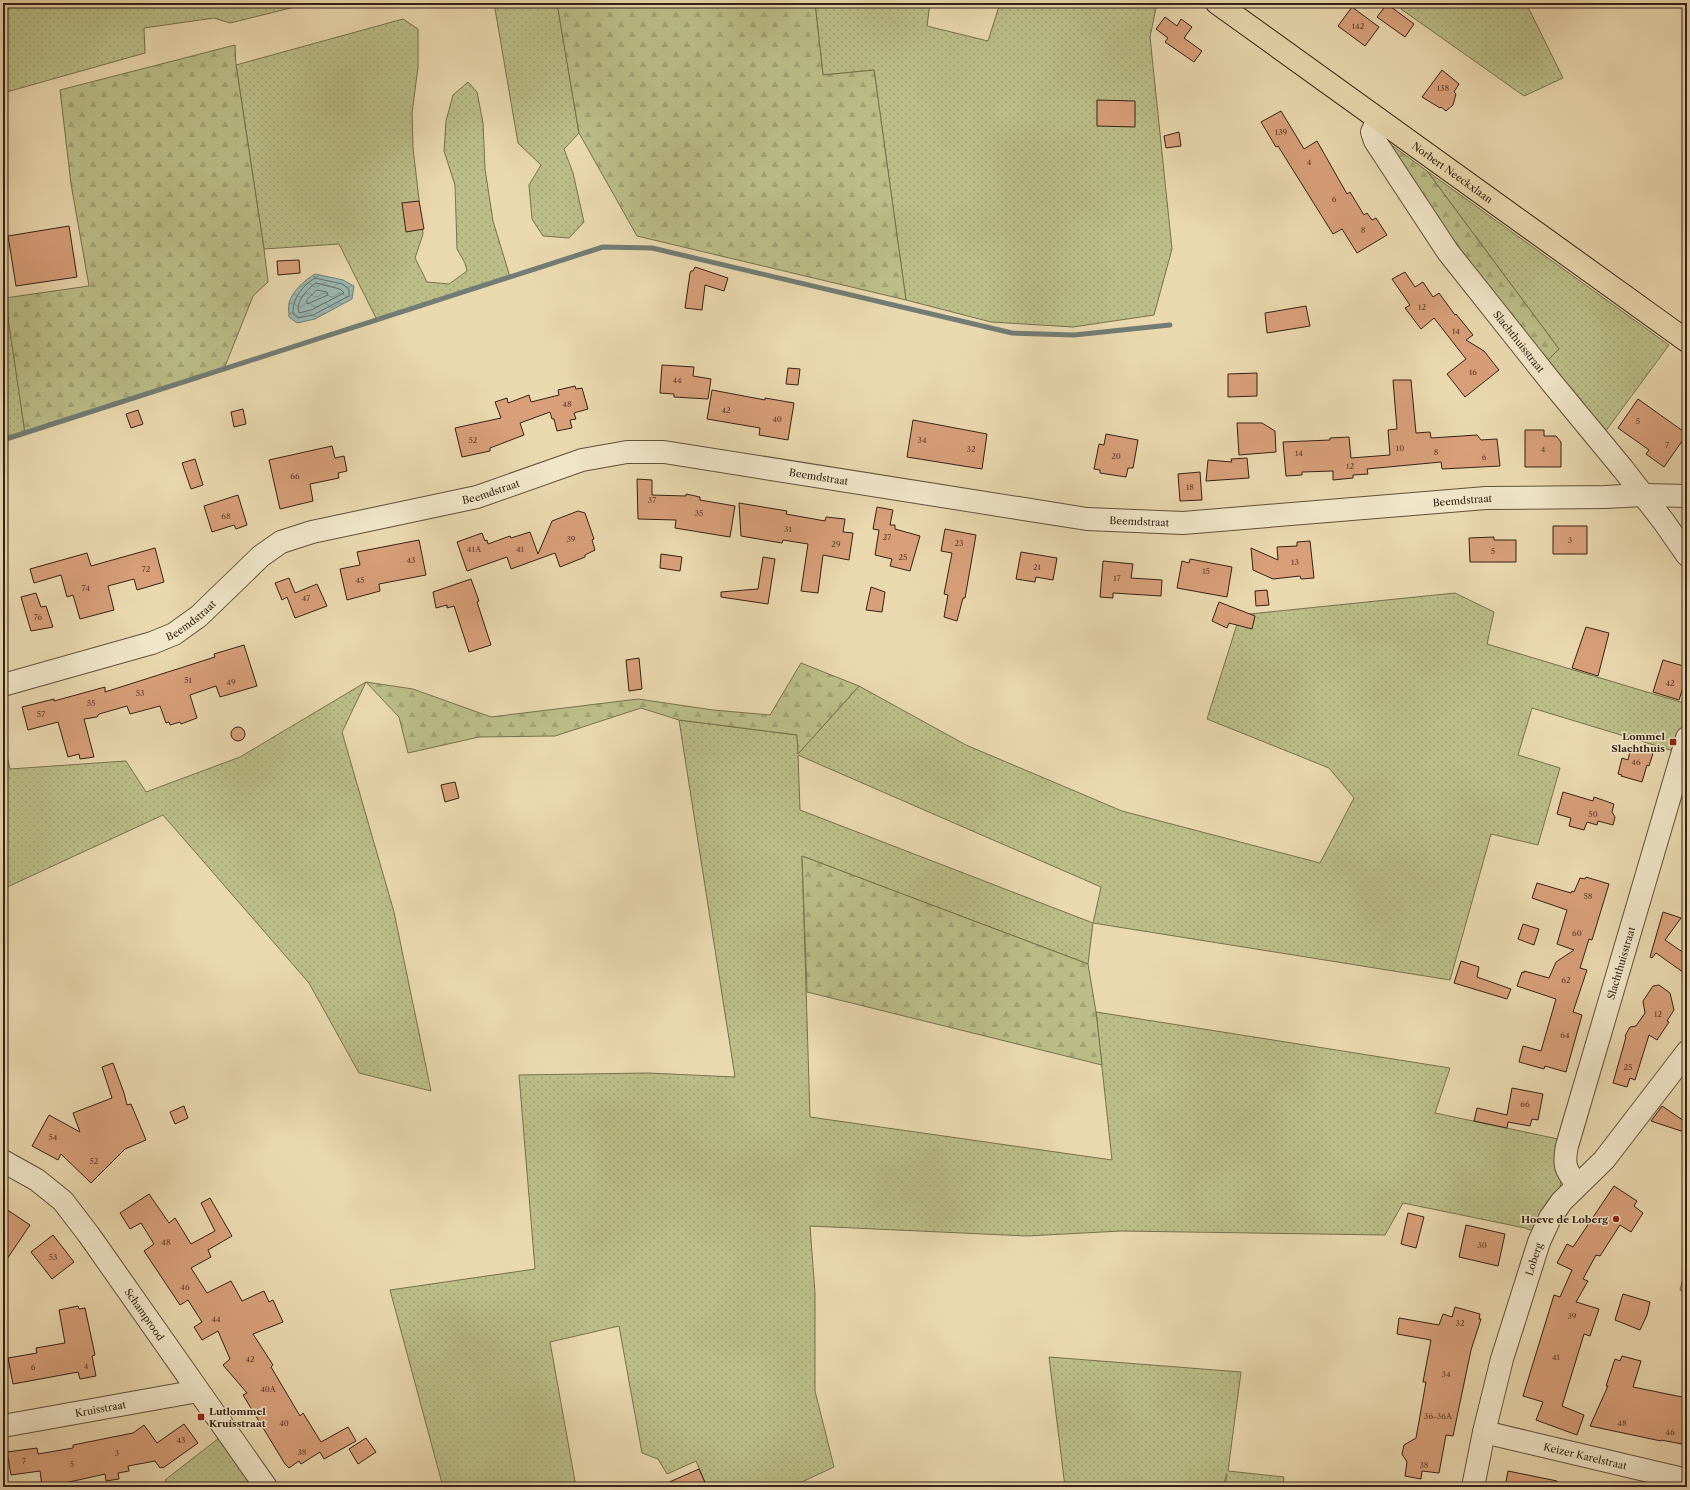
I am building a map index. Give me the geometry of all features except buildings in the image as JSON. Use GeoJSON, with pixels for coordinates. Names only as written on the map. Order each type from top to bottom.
{"type":"FeatureCollection","features":[{"type":"Feature","properties":{"kind":"main road","name":"Norbert Neeckxlaan"},"geometry":{"type":"LineString","coordinates":[[1218,3],[1687,341]]}},
{"type":"Feature","properties":{"kind":"street","name":"Slachthuisstraat"},"geometry":{"type":"LineString","coordinates":[[1378,119],[1372,132],[1375,142],[1436,235],[1514,335],[1643,495],[1687,555]]}},
{"type":"Feature","properties":{"kind":"street","name":"Beemdstraat"},"geometry":{"type":"LineString","coordinates":[[3,684],[152,643],[174,634],[199,616],[261,556],[281,542],[312,532],[477,497],[582,460],[627,452],[664,452],[1087,519],[1132,521],[1183,523],[1486,498],[1643,495],[1687,496]]}},
{"type":"Feature","properties":{"kind":"street","name":"Slachthuisstraat"},"geometry":{"type":"LineString","coordinates":[[1577,1186],[1568,1173],[1564,1160],[1567,1146],[1687,738]]}},
{"type":"Feature","properties":{"kind":"street","name":"Loberg"},"geometry":{"type":"LineString","coordinates":[[1473,1487],[1484,1432],[1502,1359],[1539,1242],[1550,1218],[1562,1201],[1604,1160],[1654,1093],[1687,1054]]}},
{"type":"Feature","properties":{"kind":"street","name":"Schamprood"},"geometry":{"type":"LineString","coordinates":[[3,1161],[37,1180],[63,1201],[89,1235],[266,1487]]}},
{"type":"Feature","properties":{"kind":"street","name":"Kruisstraat"},"geometry":{"type":"LineString","coordinates":[[3,1426],[198,1391]]}},
{"type":"Feature","properties":{"kind":"street","name":"Keizer Karelstraat"},"geometry":{"type":"LineString","coordinates":[[1484,1432],[1687,1480]]}},
{"type":"Feature","properties":{"kind":"green space"},"geometry":{"type":"Polygon","coordinates":[[[3,3],[311,3],[230,23],[214,18],[144,28],[145,53],[3,93],[3,3]]]}},
{"type":"Feature","properties":{"kind":"green space"},"geometry":{"type":"Polygon","coordinates":[[[494,3],[557,3],[579,133],[564,149],[573,173],[584,222],[569,238],[543,236],[532,219],[529,185],[541,165],[518,143],[494,3]]]}},
{"type":"Feature","properties":{"kind":"green space"},"geometry":{"type":"Polygon","coordinates":[[[557,3],[815,3],[823,75],[874,70],[906,300],[637,236],[579,133],[557,3]]]}},
{"type":"Feature","properties":{"kind":"green space"},"geometry":{"type":"Polygon","coordinates":[[[815,3],[930,3],[927,26],[988,41],[1000,3],[1157,3],[1150,37],[1172,249],[1154,315],[1073,327],[991,322],[906,300],[874,70],[823,75],[815,3]]]}},
{"type":"Feature","properties":{"kind":"green space"},"geometry":{"type":"Polygon","coordinates":[[[1405,3],[1526,3],[1563,78],[1524,96],[1401,9],[1405,3]]]}},
{"type":"Feature","properties":{"kind":"green space"},"geometry":{"type":"Polygon","coordinates":[[[403,19],[418,29],[418,67],[412,113],[413,148],[423,234],[415,258],[427,282],[449,284],[467,271],[465,263],[457,249],[455,185],[444,151],[446,121],[453,95],[468,82],[477,92],[483,123],[485,169],[493,221],[510,277],[377,320],[339,244],[264,249],[236,65],[403,19]]]}},
{"type":"Feature","properties":{"kind":"green space"},"geometry":{"type":"Polygon","coordinates":[[[235,45],[236,65],[268,282],[253,296],[224,369],[25,433],[5,298],[89,286],[71,184],[60,90],[235,45]]]}},
{"type":"Feature","properties":{"kind":"green space"},"geometry":{"type":"Polygon","coordinates":[[[1386,141],[1427,171],[1559,349],[1544,364],[1485,292],[1386,141]]]}},
{"type":"Feature","properties":{"kind":"green space"},"geometry":{"type":"Polygon","coordinates":[[[1427,171],[1669,345],[1602,436],[1544,364],[1559,349],[1427,171]]]}},
{"type":"Feature","properties":{"kind":"green space"},"geometry":{"type":"Polygon","coordinates":[[[3,280],[25,433],[3,440],[3,280]]]}},
{"type":"Feature","properties":{"kind":"green space"},"geometry":{"type":"Polygon","coordinates":[[[1455,593],[1494,612],[1487,644],[1687,704],[1687,718],[1677,752],[1532,708],[1518,755],[1560,768],[1538,845],[1491,834],[1450,980],[1093,923],[1088,964],[802,856],[810,1117],[1112,1160],[1096,1012],[1450,1068],[1435,1113],[1558,1139],[1561,1181],[1560,1190],[1533,1231],[1525,1228],[1403,1203],[1385,1235],[1121,1231],[1027,1236],[810,1226],[815,1293],[815,1391],[834,1467],[791,1487],[707,1487],[696,1461],[667,1474],[658,1459],[642,1453],[619,1326],[550,1342],[576,1487],[443,1487],[390,1290],[535,1269],[519,1075],[648,1073],[735,1077],[679,720],[797,735],[798,754],[859,686],[966,745],[1122,811],[1320,863],[1354,798],[1329,768],[1207,719],[1240,615],[1455,593]],[[798,755],[800,810],[1093,923],[1101,887],[798,755]]]}},
{"type":"Feature","properties":{"kind":"green space"},"geometry":{"type":"Polygon","coordinates":[[[801,663],[859,686],[798,754],[797,735],[679,720],[641,708],[555,736],[479,737],[408,753],[399,717],[366,682],[413,689],[491,717],[638,699],[713,710],[770,715],[801,663]]]}},
{"type":"Feature","properties":{"kind":"green space"},"geometry":{"type":"Polygon","coordinates":[[[366,682],[342,732],[394,912],[431,1091],[359,1073],[309,983],[163,815],[3,889],[3,738],[10,769],[126,761],[146,792],[240,757],[366,682]]]}},
{"type":"Feature","properties":{"kind":"green space"},"geometry":{"type":"Polygon","coordinates":[[[802,856],[1088,964],[1096,1012],[1102,1065],[807,992],[802,856]]]}},
{"type":"Feature","properties":{"kind":"green space"},"geometry":{"type":"Polygon","coordinates":[[[1687,1264],[1687,1292],[1680,1290],[1687,1264]]]}},
{"type":"Feature","properties":{"kind":"green space"},"geometry":{"type":"Polygon","coordinates":[[[1049,1357],[1241,1372],[1228,1471],[1284,1477],[1283,1487],[1225,1487],[1227,1474],[1222,1487],[1065,1487],[1049,1357]]]}},
{"type":"Feature","properties":{"kind":"green space"},"geometry":{"type":"Polygon","coordinates":[[[223,1435],[253,1480],[243,1487],[169,1487],[165,1480],[223,1435]]]}},
{"type":"Feature","properties":{"kind":"water"},"geometry":{"type":"Polygon","coordinates":[[[315,274],[343,280],[354,286],[352,299],[315,319],[297,323],[289,317],[289,305],[291,299],[299,286],[315,274]]]}},
{"type":"Feature","properties":{"kind":"waterway"},"geometry":{"type":"LineString","coordinates":[[3,440],[603,247],[652,248],[1012,333],[1074,335],[1170,325]]}},
{"type":"Feature","properties":{"kind":"place","name":"Lommel Slachthuis"},"geometry":{"type":"Point","coordinates":[1673,742]}},
{"type":"Feature","properties":{"kind":"place","name":"Hoeve de Loberg"},"geometry":{"type":"Point","coordinates":[1616,1219]}},
{"type":"Feature","properties":{"kind":"place","name":"Lutlommel Kruisstraat"},"geometry":{"type":"Point","coordinates":[201,1417]}}]}
